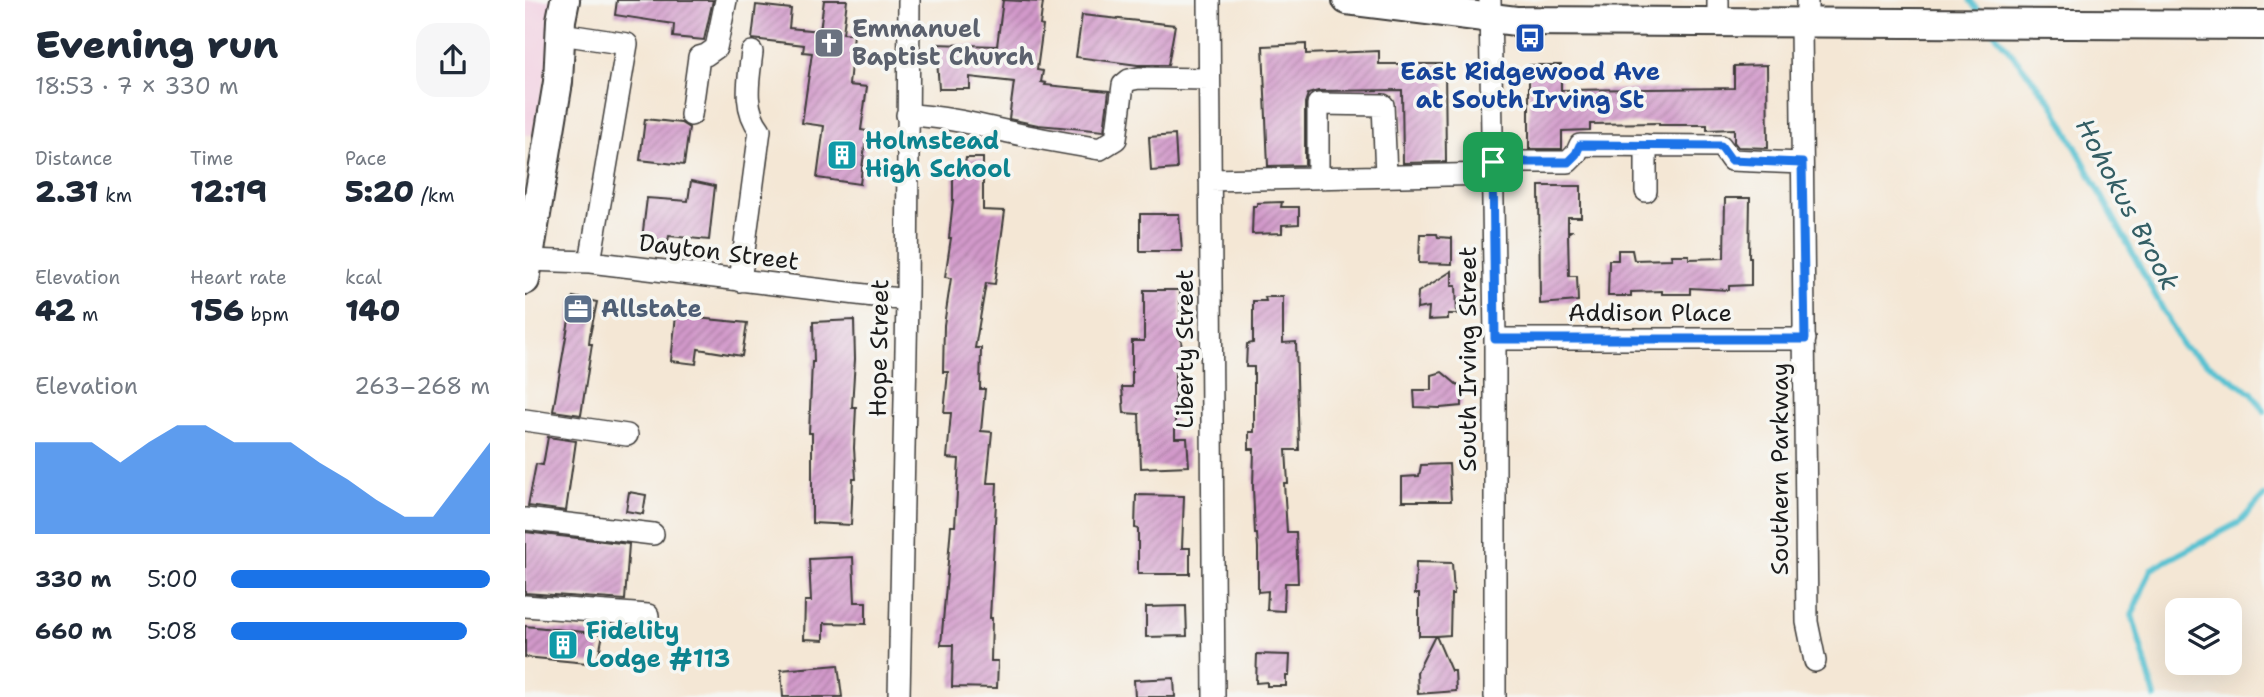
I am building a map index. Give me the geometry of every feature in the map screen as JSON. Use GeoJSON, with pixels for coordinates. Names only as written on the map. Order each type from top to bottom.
{"type":"FeatureCollection","features":[{"type":"Feature","properties":{"kind":"main road"},"geometry":{"type":"LineString","coordinates":[[526,267],[558,82],[565,0]]}},
{"type":"Feature","properties":{"kind":"main road"},"geometry":{"type":"LineString","coordinates":[[1347,0],[1490,10],[1718,12],[1955,24],[2264,26]]}},
{"type":"Feature","properties":{"kind":"street"},"geometry":{"type":"LineString","coordinates":[[691,116],[699,57],[716,48],[726,0]]}},
{"type":"Feature","properties":{"kind":"street","name":"Hope Street"},"geometry":{"type":"LineString","coordinates":[[899,697],[907,300],[909,0]]}},
{"type":"Feature","properties":{"kind":"street","name":"Liberty Street"},"geometry":{"type":"LineString","coordinates":[[1209,0],[1214,697]]}},
{"type":"Feature","properties":{"kind":"street","name":"South Irving Street"},"geometry":{"type":"LineString","coordinates":[[1490,10],[1495,339],[1495,697]]}},
{"type":"Feature","properties":{"kind":"street","name":"Southern Parkway"},"geometry":{"type":"LineString","coordinates":[[1805,16],[1802,163],[1807,622],[1815,661]]}},
{"type":"Feature","properties":{"kind":"street"},"geometry":{"type":"LineString","coordinates":[[561,34],[627,44],[590,262]]}},
{"type":"Feature","properties":{"kind":"street"},"geometry":{"type":"LineString","coordinates":[[740,282],[760,130],[753,122],[747,95],[752,52]]}},
{"type":"Feature","properties":{"kind":"street"},"geometry":{"type":"LineString","coordinates":[[907,115],[927,115],[1100,149],[1116,139],[1123,85],[1129,80],[1209,79]]}},
{"type":"Feature","properties":{"kind":"street"},"geometry":{"type":"LineString","coordinates":[[1318,177],[1318,104],[1383,105],[1386,175]]}},
{"type":"Feature","properties":{"kind":"street"},"geometry":{"type":"LineString","coordinates":[[1210,180],[1386,175],[1568,162],[1580,145],[1721,146],[1731,160],[1802,163]]}},
{"type":"Feature","properties":{"kind":"street"},"geometry":{"type":"LineString","coordinates":[[1646,145],[1646,191]]}},
{"type":"Feature","properties":{"kind":"street","name":"Dayton Street"},"geometry":{"type":"LineString","coordinates":[[526,267],[590,262],[907,300]]}},
{"type":"Feature","properties":{"kind":"street","name":"Addison Place"},"geometry":{"type":"LineString","coordinates":[[1495,339],[1805,339]]}},
{"type":"Feature","properties":{"kind":"street"},"geometry":{"type":"LineString","coordinates":[[525,420],[627,435]]}},
{"type":"Feature","properties":{"kind":"street"},"geometry":{"type":"LineString","coordinates":[[525,519],[653,534]]}},
{"type":"Feature","properties":{"kind":"street"},"geometry":{"type":"LineString","coordinates":[[525,606],[648,615]]}},
{"type":"Feature","properties":{"kind":"shaded area"},"geometry":{"type":"Polygon","coordinates":[[[525,0],[562,0],[533,135],[525,135],[525,0]]]}},
{"type":"Feature","properties":{"kind":"building"},"geometry":{"type":"Polygon","coordinates":[[[617,0],[713,0],[704,40],[673,37],[674,24],[615,15],[617,0]]]}},
{"type":"Feature","properties":{"kind":"building"},"geometry":{"type":"Polygon","coordinates":[[[824,0],[847,0],[843,33],[854,34],[849,85],[867,87],[861,130],[867,131],[860,184],[817,178],[824,126],[802,123],[812,53],[803,52],[804,45],[752,39],[756,5],[791,9],[789,28],[820,31],[824,0]]]}},
{"type":"Feature","properties":{"kind":"building"},"geometry":{"type":"Polygon","coordinates":[[[1003,0],[1043,2],[1040,25],[1043,26],[1037,70],[1043,71],[1041,82],[1046,83],[1045,85],[1109,91],[1104,131],[1038,125],[1009,119],[1014,82],[970,77],[970,89],[939,89],[936,44],[997,46],[1003,0]]]}},
{"type":"Feature","properties":{"kind":"building"},"geometry":{"type":"Polygon","coordinates":[[[1082,15],[1175,25],[1168,65],[1138,65],[1076,57],[1082,15]]]}},
{"type":"Feature","properties":{"kind":"building"},"geometry":{"type":"Polygon","coordinates":[[[1306,44],[1306,54],[1379,51],[1379,64],[1445,64],[1446,162],[1403,163],[1402,90],[1318,91],[1308,94],[1305,103],[1305,165],[1268,166],[1263,46],[1306,44]]]}},
{"type":"Feature","properties":{"kind":"building"},"geometry":{"type":"Polygon","coordinates":[[[1529,65],[1561,65],[1561,90],[1734,88],[1734,66],[1767,65],[1768,148],[1738,147],[1734,142],[1734,129],[1707,130],[1707,125],[1659,123],[1590,124],[1590,130],[1562,131],[1562,149],[1529,149],[1529,65]]]}},
{"type":"Feature","properties":{"kind":"building"},"geometry":{"type":"Polygon","coordinates":[[[645,119],[681,123],[689,128],[684,165],[640,160],[645,119]]]}},
{"type":"Feature","properties":{"kind":"building"},"geometry":{"type":"Polygon","coordinates":[[[1175,135],[1177,169],[1151,171],[1149,137],[1175,135]]]}},
{"type":"Feature","properties":{"kind":"building"},"geometry":{"type":"Polygon","coordinates":[[[966,158],[983,158],[983,210],[1005,211],[995,284],[986,283],[975,348],[981,348],[980,389],[985,389],[981,431],[992,432],[987,483],[997,483],[990,618],[991,661],[998,661],[997,688],[952,687],[953,645],[941,645],[951,526],[955,526],[959,459],[947,458],[951,413],[944,413],[948,372],[943,372],[944,325],[951,278],[945,277],[951,238],[953,163],[965,164],[966,158]]]}},
{"type":"Feature","properties":{"kind":"building"},"geometry":{"type":"Polygon","coordinates":[[[691,181],[715,186],[709,240],[669,236],[668,241],[642,239],[647,198],[688,201],[691,181]]]}},
{"type":"Feature","properties":{"kind":"building"},"geometry":{"type":"Polygon","coordinates":[[[1539,186],[1581,186],[1581,217],[1568,217],[1568,231],[1571,231],[1568,233],[1569,276],[1577,276],[1578,301],[1540,304],[1539,186]]]}},
{"type":"Feature","properties":{"kind":"building"},"geometry":{"type":"Polygon","coordinates":[[[1725,198],[1750,198],[1751,285],[1729,286],[1729,290],[1690,288],[1690,294],[1662,294],[1662,291],[1631,292],[1631,296],[1608,296],[1609,260],[1618,260],[1618,250],[1632,250],[1634,260],[1672,259],[1671,255],[1689,255],[1689,259],[1724,258],[1725,198]]]}},
{"type":"Feature","properties":{"kind":"building"},"geometry":{"type":"Polygon","coordinates":[[[1282,202],[1281,207],[1299,207],[1299,224],[1282,225],[1282,233],[1252,234],[1253,206],[1257,206],[1257,203],[1282,202]]]}},
{"type":"Feature","properties":{"kind":"building"},"geometry":{"type":"Polygon","coordinates":[[[1140,214],[1179,214],[1182,251],[1140,251],[1140,214]]]}},
{"type":"Feature","properties":{"kind":"building"},"geometry":{"type":"Polygon","coordinates":[[[1420,234],[1437,234],[1438,237],[1452,238],[1452,264],[1419,263],[1420,234]]]}},
{"type":"Feature","properties":{"kind":"building"},"geometry":{"type":"Polygon","coordinates":[[[1452,271],[1452,285],[1456,285],[1457,314],[1448,314],[1448,319],[1428,320],[1429,307],[1417,309],[1418,292],[1452,271]]]}},
{"type":"Feature","properties":{"kind":"building"},"geometry":{"type":"Polygon","coordinates":[[[1144,290],[1180,290],[1182,367],[1175,367],[1175,438],[1187,438],[1189,466],[1141,468],[1139,414],[1124,413],[1122,387],[1132,387],[1132,341],[1144,341],[1144,290]]]}},
{"type":"Feature","properties":{"kind":"building"},"geometry":{"type":"Polygon","coordinates":[[[573,297],[597,302],[590,335],[589,344],[592,344],[581,415],[553,411],[573,297]]]}},
{"type":"Feature","properties":{"kind":"building"},"geometry":{"type":"Polygon","coordinates":[[[1265,297],[1283,297],[1283,343],[1296,342],[1299,450],[1286,450],[1288,483],[1284,483],[1287,532],[1296,532],[1298,583],[1285,583],[1284,611],[1267,610],[1268,591],[1258,592],[1254,449],[1249,449],[1249,432],[1254,432],[1254,367],[1246,367],[1247,344],[1253,343],[1253,301],[1266,301],[1265,297]]]}},
{"type":"Feature","properties":{"kind":"building"},"geometry":{"type":"Polygon","coordinates":[[[676,316],[747,323],[742,356],[698,349],[696,364],[671,361],[676,316]]]}},
{"type":"Feature","properties":{"kind":"building"},"geometry":{"type":"Polygon","coordinates":[[[854,320],[852,407],[856,407],[856,479],[853,479],[851,525],[812,523],[812,433],[809,433],[814,362],[813,322],[854,320]]]}},
{"type":"Feature","properties":{"kind":"building"},"geometry":{"type":"Polygon","coordinates":[[[1442,372],[1462,389],[1462,406],[1415,407],[1414,390],[1432,390],[1432,375],[1442,372]]]}},
{"type":"Feature","properties":{"kind":"building"},"geometry":{"type":"Polygon","coordinates":[[[548,437],[576,441],[566,511],[528,506],[536,464],[543,465],[548,437]]]}},
{"type":"Feature","properties":{"kind":"building"},"geometry":{"type":"Polygon","coordinates":[[[1449,464],[1451,501],[1402,501],[1402,477],[1419,476],[1421,465],[1449,464]]]}},
{"type":"Feature","properties":{"kind":"building"},"geometry":{"type":"Polygon","coordinates":[[[629,492],[646,495],[643,514],[626,511],[629,492]]]}},
{"type":"Feature","properties":{"kind":"building"},"geometry":{"type":"Polygon","coordinates":[[[1136,495],[1184,496],[1182,548],[1190,548],[1190,574],[1138,574],[1136,495]]]}},
{"type":"Feature","properties":{"kind":"building"},"geometry":{"type":"Polygon","coordinates":[[[525,532],[629,544],[625,600],[525,593],[525,532]]]}},
{"type":"Feature","properties":{"kind":"building"},"geometry":{"type":"Polygon","coordinates":[[[853,557],[855,602],[866,602],[866,624],[824,623],[824,640],[804,639],[805,601],[811,601],[809,559],[853,557]]]}},
{"type":"Feature","properties":{"kind":"building"},"geometry":{"type":"Polygon","coordinates":[[[1416,562],[1452,563],[1454,594],[1451,594],[1450,635],[1436,636],[1451,671],[1455,671],[1456,691],[1418,694],[1417,672],[1435,636],[1419,636],[1419,594],[1415,594],[1416,562]]]}},
{"type":"Feature","properties":{"kind":"building"},"geometry":{"type":"Polygon","coordinates":[[[1186,606],[1187,636],[1146,637],[1146,607],[1186,606]]]}},
{"type":"Feature","properties":{"kind":"building","name":"Fidelity Lodge #113"},"geometry":{"type":"Polygon","coordinates":[[[525,626],[603,634],[597,664],[525,657],[525,626]]]}},
{"type":"Feature","properties":{"kind":"building"},"geometry":{"type":"Polygon","coordinates":[[[1257,654],[1290,655],[1286,686],[1256,683],[1257,654]]]}},
{"type":"Feature","properties":{"kind":"building"},"geometry":{"type":"Polygon","coordinates":[[[838,665],[842,697],[783,697],[781,670],[838,665]]]}},
{"type":"Feature","properties":{"kind":"building"},"geometry":{"type":"Polygon","coordinates":[[[1174,678],[1175,697],[1135,697],[1134,680],[1174,678]]]}},
{"type":"Feature","properties":{"kind":"waterway","name":"Hohokus Brook"},"geometry":{"type":"LineString","coordinates":[[1970,0],[1981,15]]}},
{"type":"Feature","properties":{"kind":"waterway","name":"Hohokus Brook"},"geometry":{"type":"LineString","coordinates":[[1994,32],[2052,103],[2183,347],[2252,393],[2264,411]]}},
{"type":"Feature","properties":{"kind":"waterway","name":"Hohokus Brook"},"geometry":{"type":"LineString","coordinates":[[2155,697],[2132,615],[2151,569],[2240,522],[2264,496]]}},
{"type":"Feature","properties":{"kind":"place","name":"East Ridgewood Ave at South Irving St"},"geometry":{"type":"Point","coordinates":[1530,38]}},
{"type":"Feature","properties":{"kind":"place","name":"Emmanuel Baptist Church"},"geometry":{"type":"Point","coordinates":[829,43]}},
{"type":"Feature","properties":{"kind":"place","name":"Holmstead High School"},"geometry":{"type":"Point","coordinates":[842,155]}},
{"type":"Feature","properties":{"kind":"place","name":"Allstate"},"geometry":{"type":"Point","coordinates":[578,309]}},
{"type":"Feature","properties":{"kind":"place","name":"Fidelity Lodge #113"},"geometry":{"type":"Point","coordinates":[563,645]}},
{"type":"Feature","properties":{"kind":"route"},"geometry":{"type":"LineString","coordinates":[[1580,145],[1721,146],[1731,160],[1802,163],[1805,339],[1495,339],[1493,162],[1568,162],[1580,145]]}}]}
